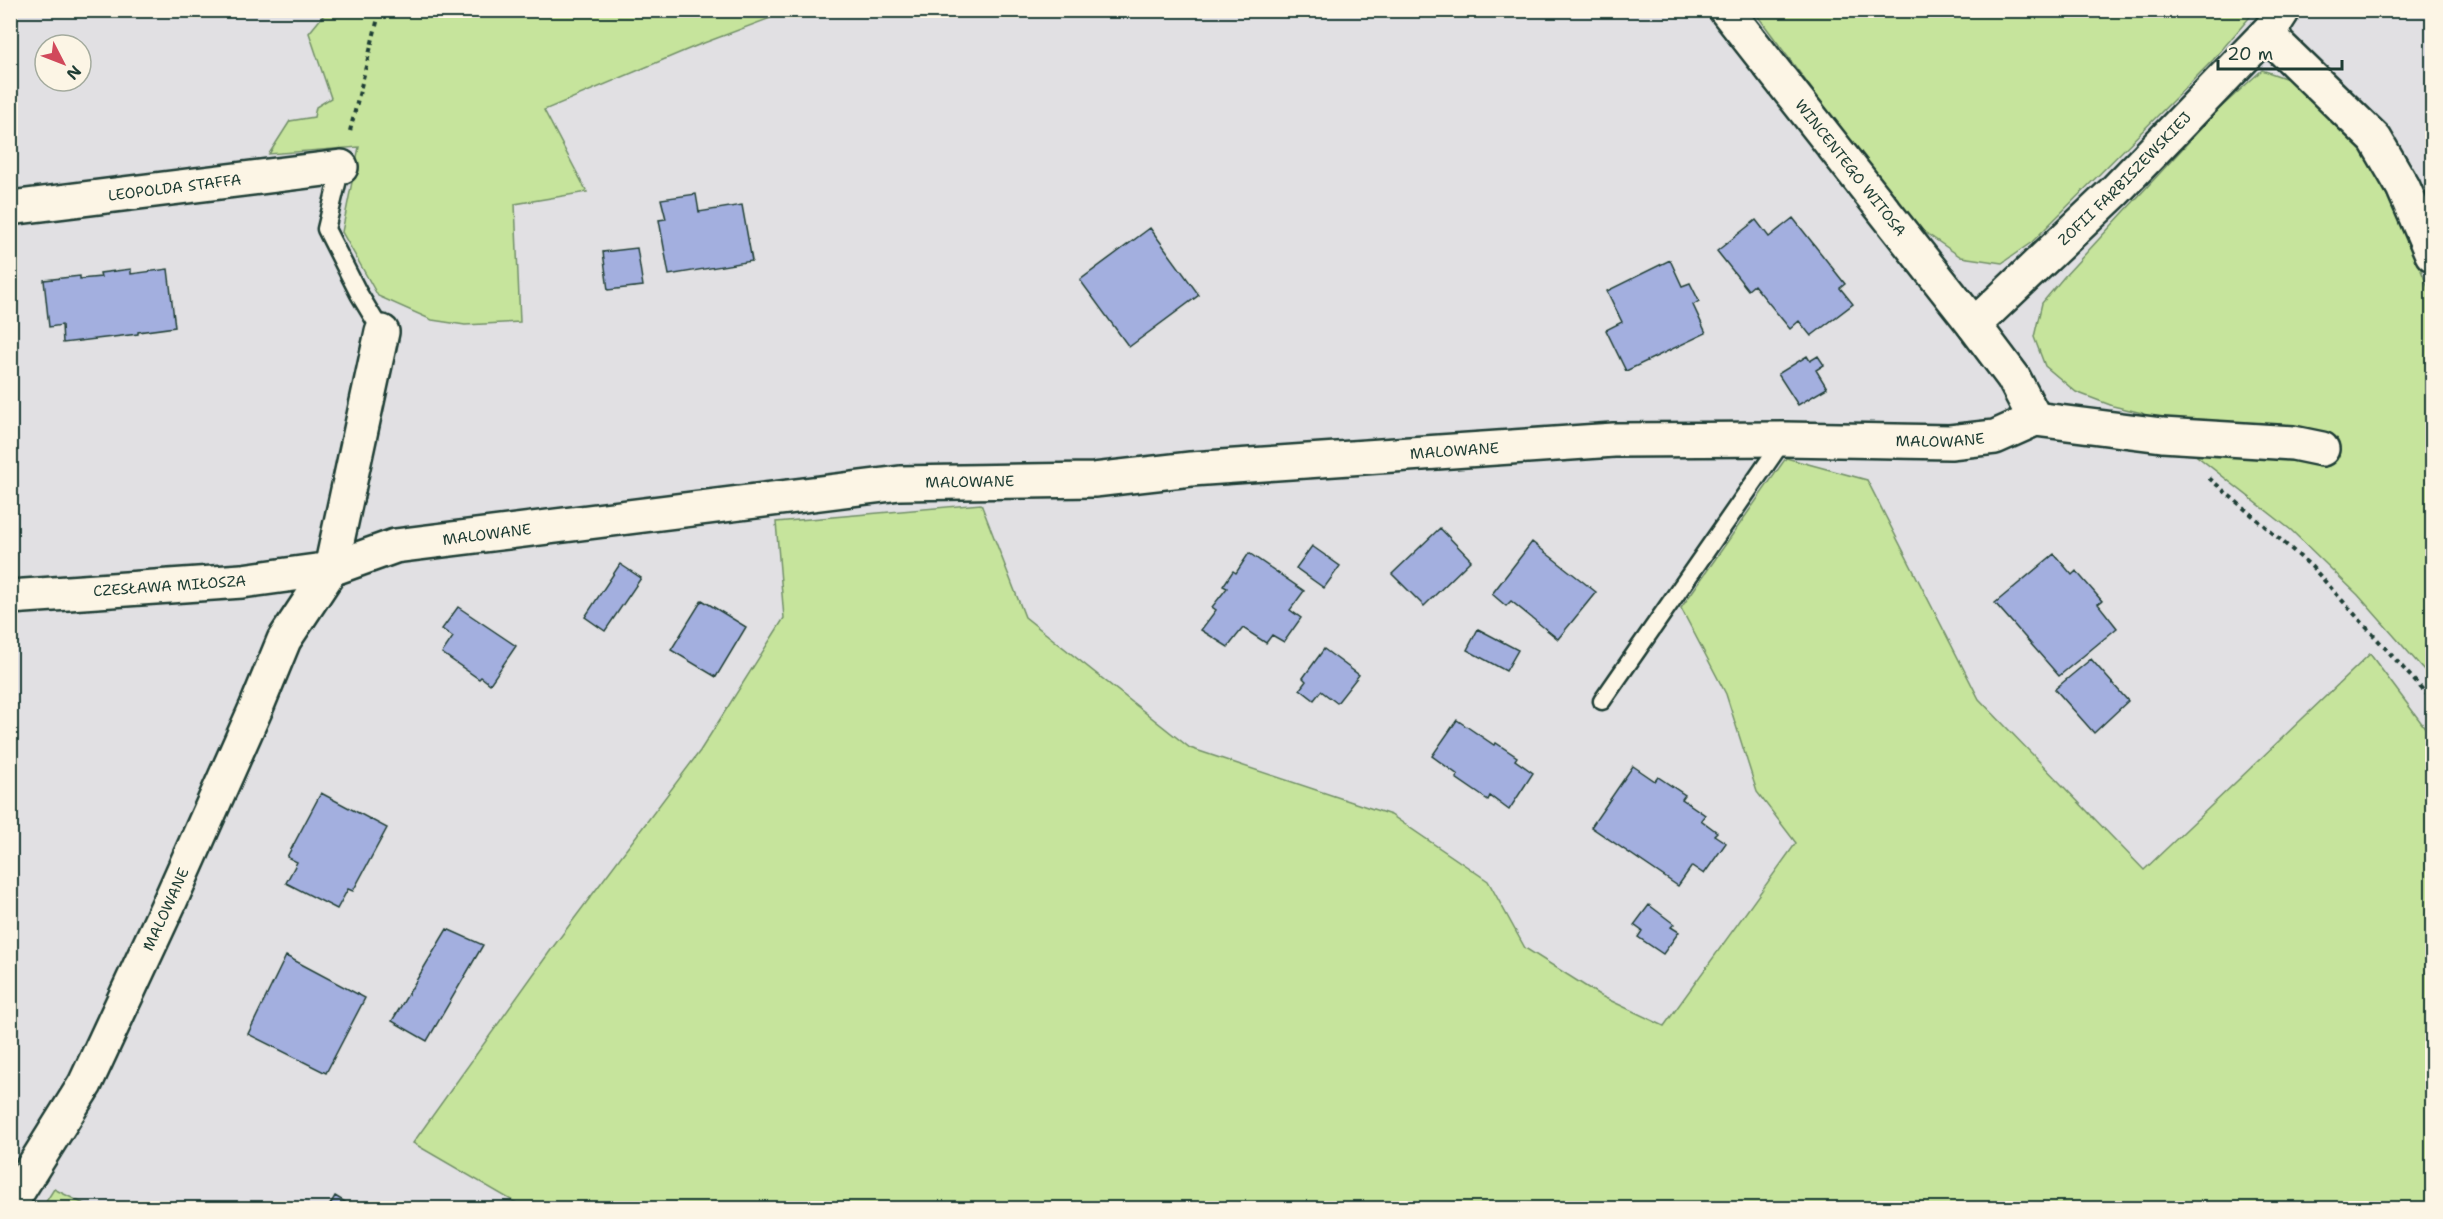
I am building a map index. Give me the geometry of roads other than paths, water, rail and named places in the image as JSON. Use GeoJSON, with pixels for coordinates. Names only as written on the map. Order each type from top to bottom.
{"type":"FeatureCollection","features":[{"type":"Feature","properties":{"kind":"street","name":"WINCENTEGO WITOSA"},"geometry":{"type":"LineString","coordinates":[[1726,10],[1974,325],[2013,377],[2035,418]]}},
{"type":"Feature","properties":{"kind":"street","name":"ZOFII FARBISZEWSKIEJ"},"geometry":{"type":"LineString","coordinates":[[1974,325],[2114,192],[2277,20]]}},
{"type":"Feature","properties":{"kind":"street"},"geometry":{"type":"LineString","coordinates":[[2277,20],[2277,44],[2375,139],[2403,187],[2433,254]]}},
{"type":"Feature","properties":{"kind":"street","name":"LEOPOLDA STAFFA"},"geometry":{"type":"LineString","coordinates":[[10,208],[340,167]]}},
{"type":"Feature","properties":{"kind":"street"},"geometry":{"type":"LineString","coordinates":[[331,569],[382,332]]}},
{"type":"Feature","properties":{"kind":"street"},"geometry":{"type":"LineString","coordinates":[[2035,418],[2162,435],[2293,443],[2322,449]]}},
{"type":"Feature","properties":{"kind":"street","name":"MALOWANE"},"geometry":{"type":"LineString","coordinates":[[10,1204],[85,1084],[176,888],[284,640],[331,569],[395,546],[900,483],[1094,480],[1191,469],[1614,440],[1950,442],[1995,437],[2035,418]]}},
{"type":"Feature","properties":{"kind":"street","name":"CZESŁAWA MIŁOSZA"},"geometry":{"type":"LineString","coordinates":[[10,597],[242,581],[331,569]]}},
{"type":"Feature","properties":{"kind":"lane"},"geometry":{"type":"LineString","coordinates":[[340,167],[326,230],[359,294],[382,332]]}},
{"type":"Feature","properties":{"kind":"lane"},"geometry":{"type":"LineString","coordinates":[[1602,701],[1784,440]]}}]}
